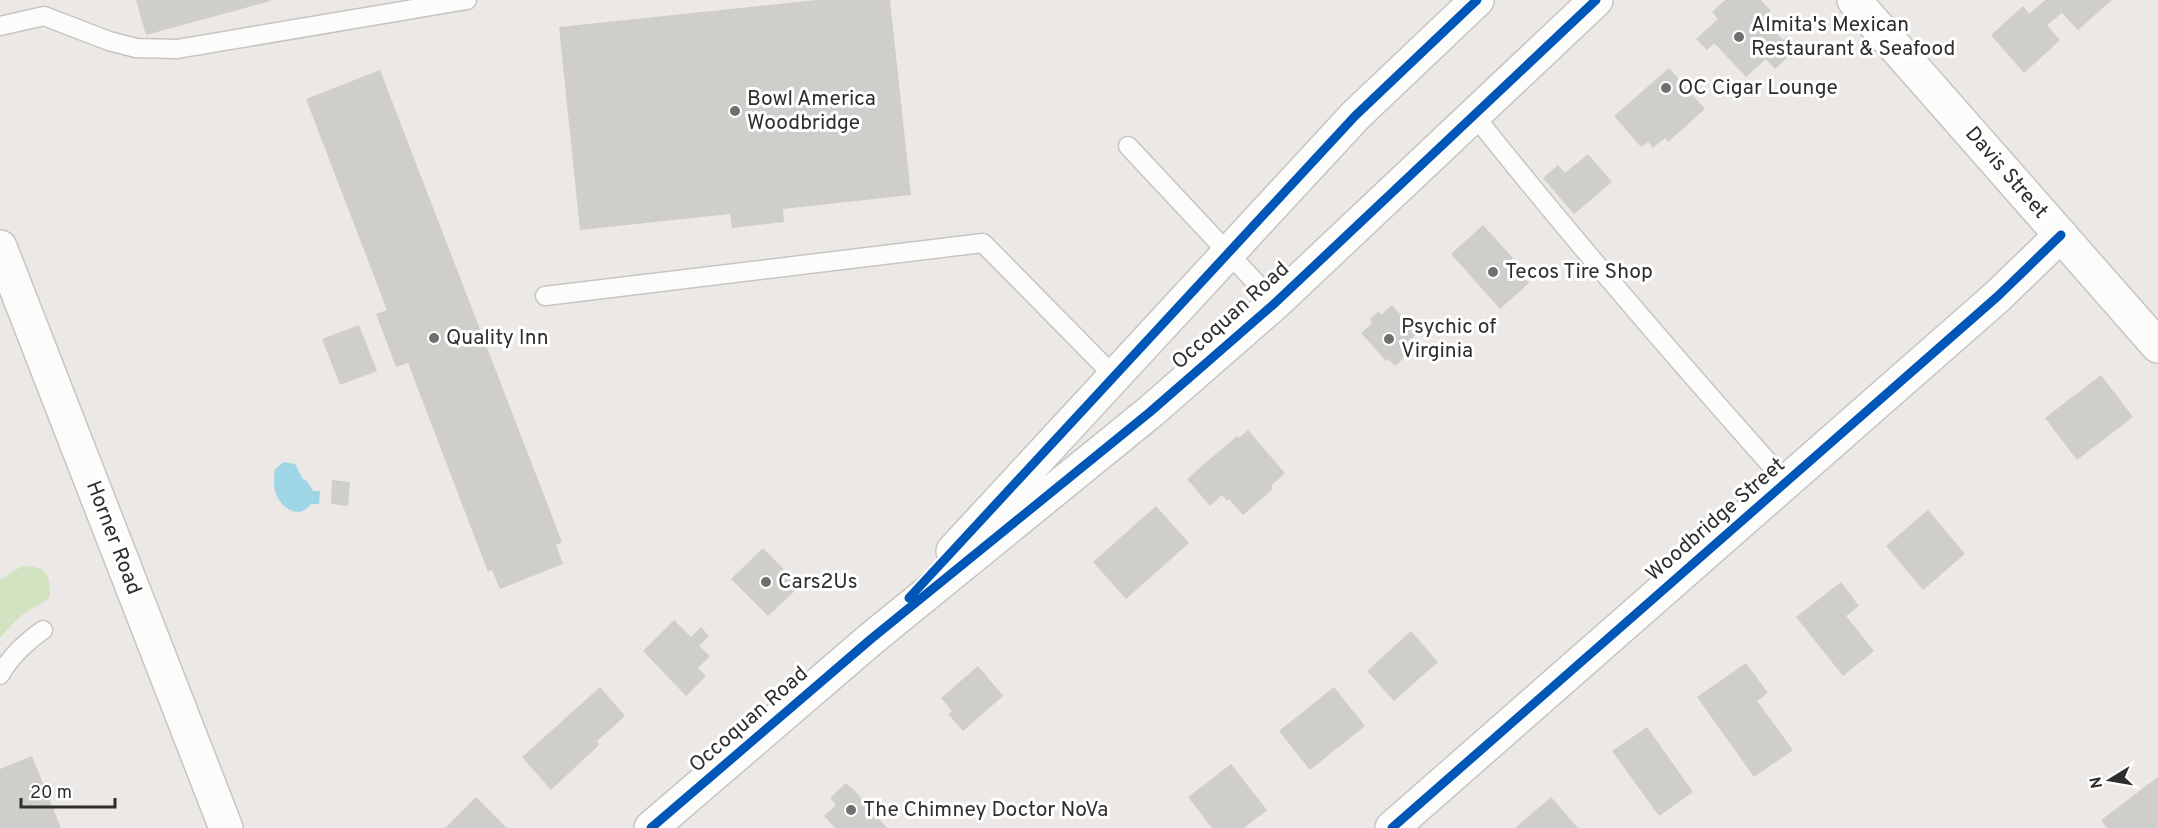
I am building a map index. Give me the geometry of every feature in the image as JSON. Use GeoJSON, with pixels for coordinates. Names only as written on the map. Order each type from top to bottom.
{"type":"FeatureCollection","features":[{"type":"Feature","properties":{"kind":"main road","name":"Occoquan Road"},"geometry":{"type":"LineString","coordinates":[[871,639],[1355,116],[1477,0]]}},
{"type":"Feature","properties":{"kind":"main road","name":"Occoquan Road"},"geometry":{"type":"LineString","coordinates":[[651,828],[871,639],[1149,412],[1275,303],[1596,0]]}},
{"type":"Feature","properties":{"kind":"main road","name":"Davis Street"},"geometry":{"type":"LineString","coordinates":[[1854,0],[2158,346]]}},
{"type":"Feature","properties":{"kind":"main road","name":"Woodbridge Street"},"geometry":{"type":"LineString","coordinates":[[1392,828],[1998,296],[2061,235]]}},
{"type":"Feature","properties":{"kind":"main road","name":"Horner Road"},"geometry":{"type":"LineString","coordinates":[[0,247],[226,828]]}},
{"type":"Feature","properties":{"kind":"lane"},"geometry":{"type":"LineString","coordinates":[[0,26],[43,8],[109,41],[156,50],[177,49],[467,0]]}},
{"type":"Feature","properties":{"kind":"lane"},"geometry":{"type":"LineString","coordinates":[[1474,115],[1568,231],[1786,483]]}},
{"type":"Feature","properties":{"kind":"lane"},"geometry":{"type":"LineString","coordinates":[[1128,146],[1275,303]]}},
{"type":"Feature","properties":{"kind":"lane"},"geometry":{"type":"LineString","coordinates":[[545,296],[983,243],[1114,376]]}},
{"type":"Feature","properties":{"kind":"lane"},"geometry":{"type":"LineString","coordinates":[[0,675],[6,664],[31,638],[43,630]]}},
{"type":"Feature","properties":{"kind":"green space"},"geometry":{"type":"Polygon","coordinates":[[[22,566],[45,572],[49,581],[50,596],[21,616],[0,638],[0,580],[22,566]]]}},
{"type":"Feature","properties":{"kind":"water"},"geometry":{"type":"Polygon","coordinates":[[[284,462],[295,464],[302,478],[307,481],[313,491],[320,491],[319,504],[311,504],[306,509],[296,512],[282,504],[274,488],[274,479],[275,469],[284,462]]]}},
{"type":"Feature","properties":{"kind":"building"},"geometry":{"type":"Polygon","coordinates":[[[136,0],[271,0],[271,1],[146,35],[136,0]]]}},
{"type":"Feature","properties":{"kind":"building","name":"Bowl America Woodbridge"},"geometry":{"type":"Polygon","coordinates":[[[817,0],[890,0],[911,195],[783,209],[784,222],[732,228],[730,214],[580,230],[559,27],[817,0]]]}},
{"type":"Feature","properties":{"kind":"building","name":"Almita's Mexican Restaurant & Seafood"},"geometry":{"type":"Polygon","coordinates":[[[1725,0],[1761,0],[1771,11],[1763,17],[1783,40],[1787,36],[1801,50],[1791,59],[1788,57],[1775,69],[1766,59],[1746,77],[1714,43],[1707,50],[1696,39],[1718,19],[1712,12],[1725,0]]]}},
{"type":"Feature","properties":{"kind":"building"},"geometry":{"type":"Polygon","coordinates":[[[2045,0],[2112,0],[2078,30],[2062,13],[2047,25],[2060,40],[2024,73],[1991,35],[2023,6],[2029,14],[2045,0]]]}},
{"type":"Feature","properties":{"kind":"building","name":"OC Cigar Lounge"},"geometry":{"type":"Polygon","coordinates":[[[1669,68],[1705,109],[1668,142],[1665,138],[1653,148],[1648,142],[1641,147],[1614,116],[1669,68]]]}},
{"type":"Feature","properties":{"kind":"building","name":"Quality Inn"},"geometry":{"type":"Polygon","coordinates":[[[380,70],[562,542],[556,545],[563,564],[500,589],[492,570],[488,572],[408,363],[396,367],[376,314],[387,310],[306,99],[380,70]]]}},
{"type":"Feature","properties":{"kind":"building"},"geometry":{"type":"Polygon","coordinates":[[[1588,154],[1612,182],[1574,214],[1543,178],[1558,165],[1565,173],[1588,154]]]}},
{"type":"Feature","properties":{"kind":"building","name":"Tecos Tire Shop"},"geometry":{"type":"Polygon","coordinates":[[[1483,225],[1513,258],[1510,261],[1529,283],[1500,309],[1451,254],[1483,225]]]}},
{"type":"Feature","properties":{"kind":"building","name":"Psychic of Virginia"},"geometry":{"type":"Polygon","coordinates":[[[1392,305],[1417,334],[1404,345],[1411,352],[1395,366],[1388,359],[1386,361],[1361,333],[1372,323],[1370,319],[1379,311],[1381,315],[1392,305]]]}},
{"type":"Feature","properties":{"kind":"building"},"geometry":{"type":"Polygon","coordinates":[[[359,325],[377,371],[340,385],[322,339],[359,325]]]}},
{"type":"Feature","properties":{"kind":"building"},"geometry":{"type":"Polygon","coordinates":[[[2101,375],[2133,417],[2077,460],[2045,418],[2101,375]]]}},
{"type":"Feature","properties":{"kind":"building"},"geometry":{"type":"Polygon","coordinates":[[[1248,430],[1285,473],[1271,486],[1273,489],[1243,515],[1229,499],[1227,501],[1222,495],[1210,506],[1187,479],[1237,436],[1239,438],[1248,430]]]}},
{"type":"Feature","properties":{"kind":"building"},"geometry":{"type":"Polygon","coordinates":[[[332,480],[350,482],[348,506],[331,504],[332,480]]]}},
{"type":"Feature","properties":{"kind":"building"},"geometry":{"type":"Polygon","coordinates":[[[1156,506],[1189,543],[1126,599],[1093,562],[1156,506]]]}},
{"type":"Feature","properties":{"kind":"building"},"geometry":{"type":"Polygon","coordinates":[[[1928,510],[1965,554],[1923,590],[1886,546],[1928,510]]]}},
{"type":"Feature","properties":{"kind":"building","name":"Cars2Us"},"geometry":{"type":"Polygon","coordinates":[[[763,548],[800,586],[768,616],[731,579],[763,548]]]}},
{"type":"Feature","properties":{"kind":"building"},"geometry":{"type":"Polygon","coordinates":[[[1841,582],[1859,606],[1846,616],[1874,651],[1843,676],[1796,617],[1841,582]]]}},
{"type":"Feature","properties":{"kind":"building"},"geometry":{"type":"Polygon","coordinates":[[[674,620],[691,637],[701,627],[709,636],[699,646],[710,656],[698,668],[706,676],[686,696],[643,651],[674,620]]]}},
{"type":"Feature","properties":{"kind":"building"},"geometry":{"type":"Polygon","coordinates":[[[1411,631],[1438,662],[1394,701],[1367,671],[1411,631]]]}},
{"type":"Feature","properties":{"kind":"building"},"geometry":{"type":"Polygon","coordinates":[[[1746,663],[1768,693],[1757,701],[1793,750],[1754,777],[1697,697],[1746,663]]]}},
{"type":"Feature","properties":{"kind":"building"},"geometry":{"type":"Polygon","coordinates":[[[978,666],[1003,696],[963,731],[948,714],[952,711],[941,698],[978,666]]]}},
{"type":"Feature","properties":{"kind":"building"},"geometry":{"type":"Polygon","coordinates":[[[600,687],[625,716],[597,741],[599,745],[551,790],[522,757],[600,687]]]}},
{"type":"Feature","properties":{"kind":"building"},"geometry":{"type":"Polygon","coordinates":[[[1334,687],[1365,726],[1310,770],[1279,731],[1334,687]]]}},
{"type":"Feature","properties":{"kind":"building"},"geometry":{"type":"Polygon","coordinates":[[[1647,727],[1693,792],[1659,816],[1612,751],[1647,727]]]}},
{"type":"Feature","properties":{"kind":"building"},"geometry":{"type":"Polygon","coordinates":[[[32,756],[61,828],[0,828],[0,769],[32,756]]]}},
{"type":"Feature","properties":{"kind":"building"},"geometry":{"type":"Polygon","coordinates":[[[1231,764],[1267,810],[1244,828],[1212,828],[1188,797],[1231,764]]]}},
{"type":"Feature","properties":{"kind":"building"},"geometry":{"type":"Polygon","coordinates":[[[2158,777],[2158,828],[2107,828],[2101,820],[2158,777]]]}},
{"type":"Feature","properties":{"kind":"building","name":"The Chimney Doctor NoVa"},"geometry":{"type":"Polygon","coordinates":[[[846,783],[887,828],[835,828],[824,816],[836,805],[830,798],[846,783]]]}},
{"type":"Feature","properties":{"kind":"building"},"geometry":{"type":"Polygon","coordinates":[[[476,797],[507,828],[445,828],[476,797]]]}},
{"type":"Feature","properties":{"kind":"building"},"geometry":{"type":"Polygon","coordinates":[[[1551,797],[1578,828],[1515,828],[1551,797]]]}},
{"type":"Feature","properties":{"kind":"cycle path"},"geometry":{"type":"LineString","coordinates":[[909,598],[1355,116],[1477,0]]}},
{"type":"Feature","properties":{"kind":"cycle path"},"geometry":{"type":"LineString","coordinates":[[651,828],[871,639],[1150,412],[1275,303],[1596,0]]}},
{"type":"Feature","properties":{"kind":"cycle path"},"geometry":{"type":"LineString","coordinates":[[1392,828],[1998,296],[2061,235]]}},
{"type":"Feature","properties":{"kind":"place","name":"Almita's Mexican Restaurant & Seafood"},"geometry":{"type":"Point","coordinates":[1739,37]}},
{"type":"Feature","properties":{"kind":"place","name":"OC Cigar Lounge"},"geometry":{"type":"Point","coordinates":[1666,88]}},
{"type":"Feature","properties":{"kind":"place","name":"Bowl America Woodbridge"},"geometry":{"type":"Point","coordinates":[735,111]}},
{"type":"Feature","properties":{"kind":"place","name":"Tecos Tire Shop"},"geometry":{"type":"Point","coordinates":[1493,272]}},
{"type":"Feature","properties":{"kind":"place","name":"Quality Inn"},"geometry":{"type":"Point","coordinates":[434,338]}},
{"type":"Feature","properties":{"kind":"place","name":"Psychic of Virginia"},"geometry":{"type":"Point","coordinates":[1389,339]}},
{"type":"Feature","properties":{"kind":"place","name":"Cars2Us"},"geometry":{"type":"Point","coordinates":[766,582]}},
{"type":"Feature","properties":{"kind":"place","name":"The Chimney Doctor NoVa"},"geometry":{"type":"Point","coordinates":[851,810]}}]}
